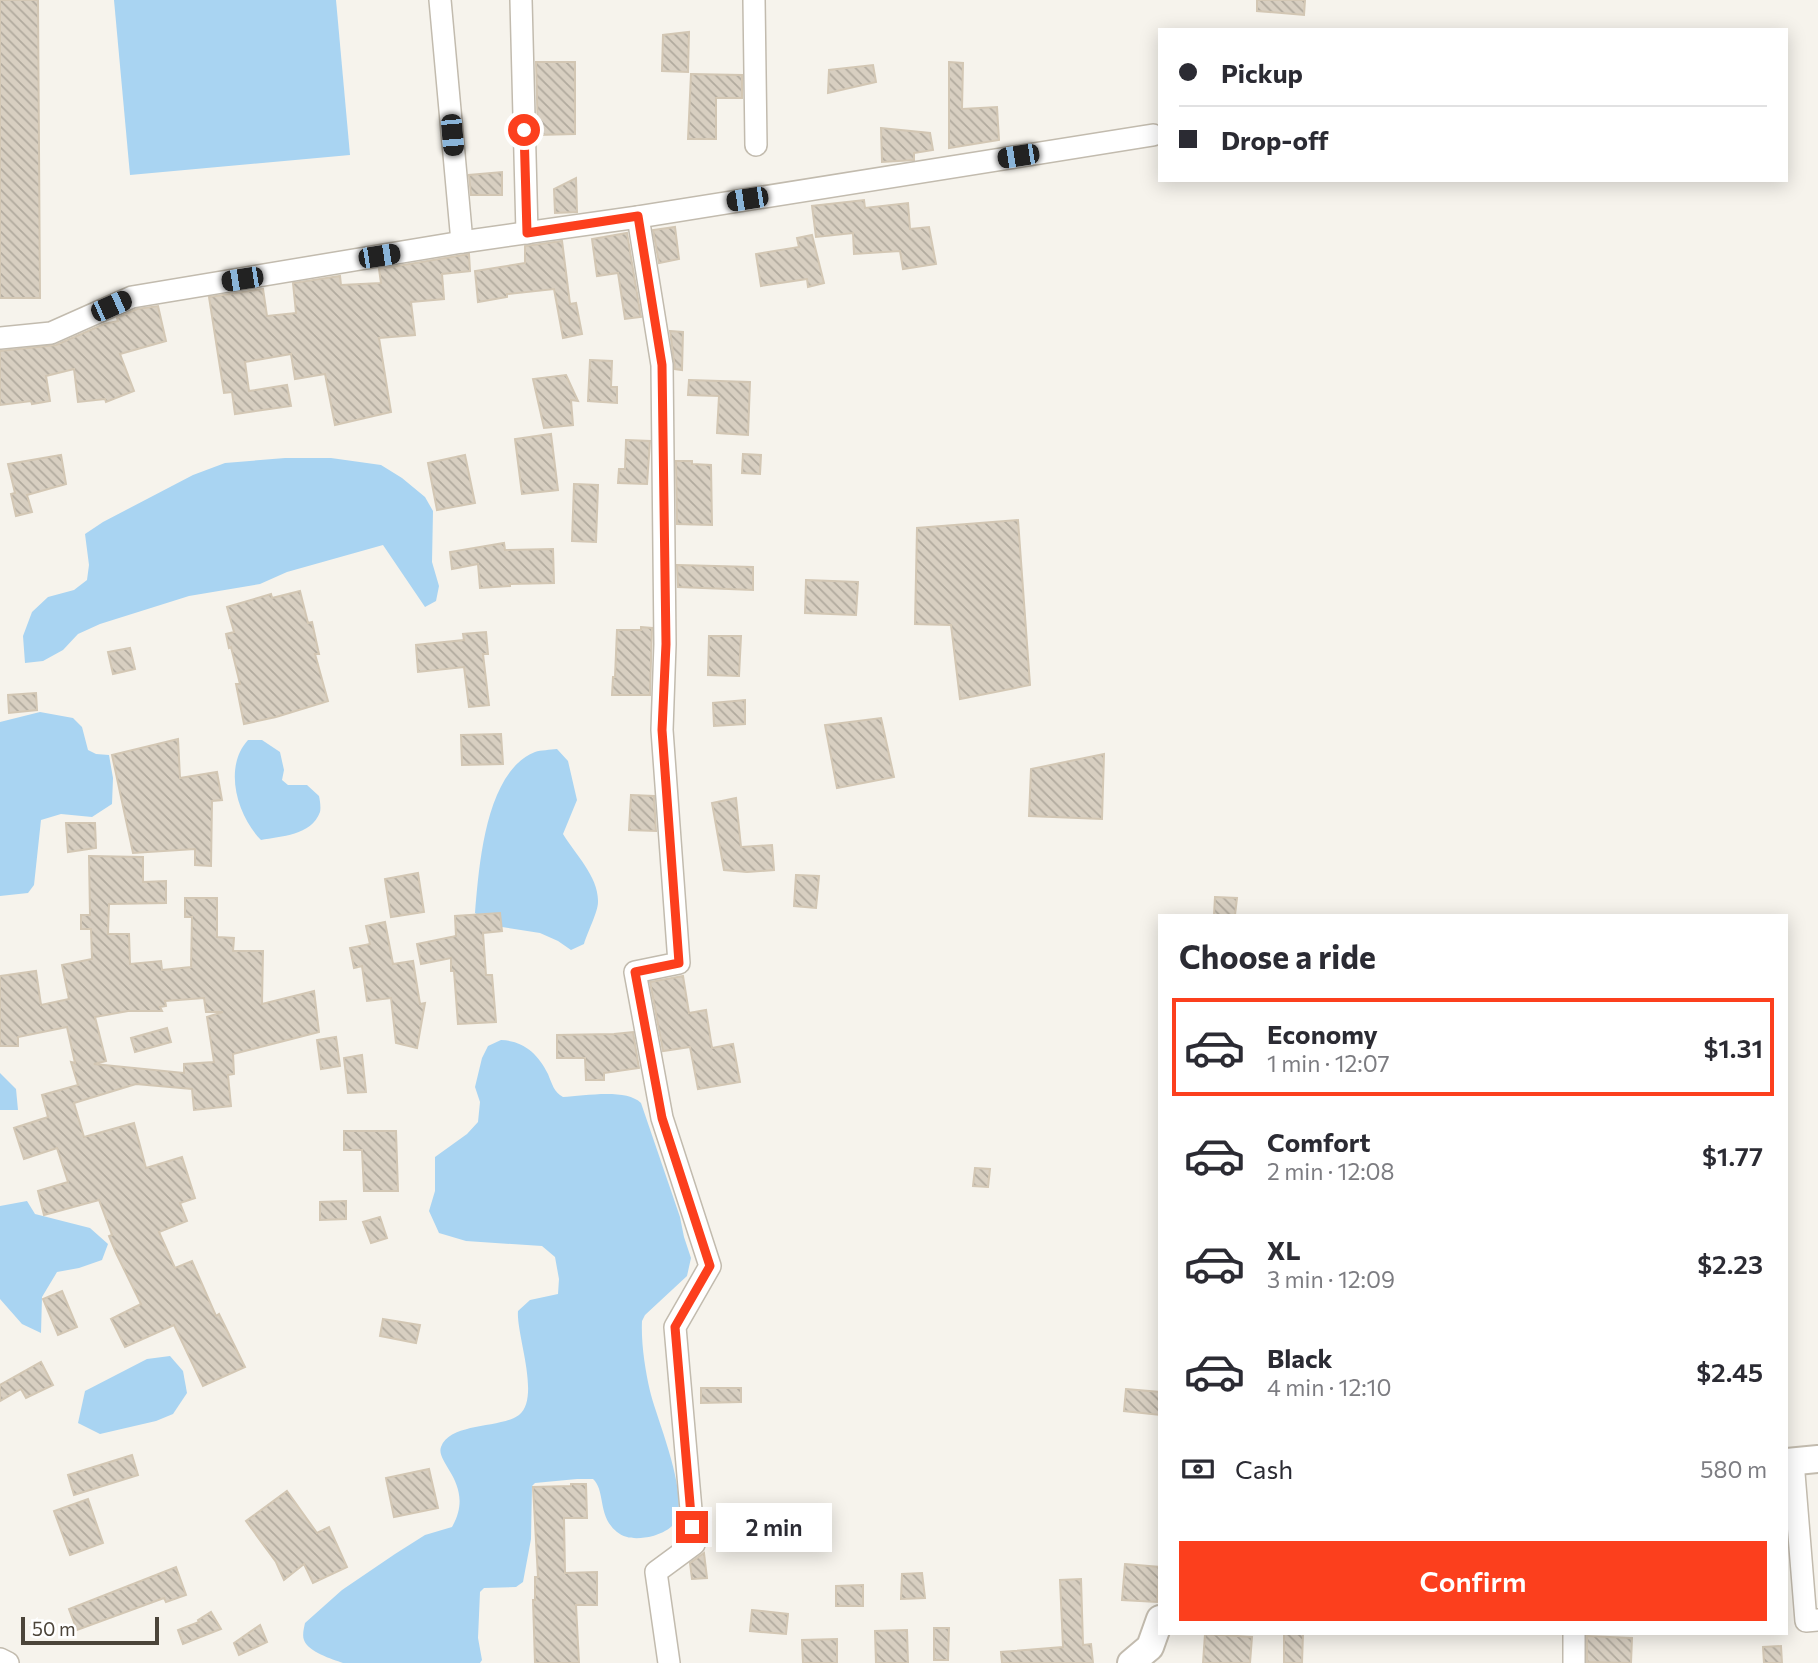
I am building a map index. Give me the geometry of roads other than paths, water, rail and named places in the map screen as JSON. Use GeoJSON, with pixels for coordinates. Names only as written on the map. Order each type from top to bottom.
{"type":"FeatureCollection","features":[{"type":"Feature","properties":{"kind":"street"},"geometry":{"type":"LineString","coordinates":[[440,0],[462,242]]}},
{"type":"Feature","properties":{"kind":"street"},"geometry":{"type":"LineString","coordinates":[[521,0],[527,233]]}},
{"type":"Feature","properties":{"kind":"street"},"geometry":{"type":"LineString","coordinates":[[754,0],[756,145]]}},
{"type":"Feature","properties":{"kind":"street"},"geometry":{"type":"LineString","coordinates":[[0,338],[51,333],[132,297],[462,242],[1153,135]]}},
{"type":"Feature","properties":{"kind":"street"},"geometry":{"type":"LineString","coordinates":[[638,216],[662,365],[666,644],[662,730],[679,963],[635,972],[662,1118],[710,1266],[675,1327],[694,1544],[656,1572],[669,1663]]}},
{"type":"Feature","properties":{"kind":"street"},"geometry":{"type":"LineString","coordinates":[[1799,1461],[1806,1621],[1818,1620]]}},
{"type":"Feature","properties":{"kind":"street"},"geometry":{"type":"LineString","coordinates":[[1131,1663],[1150,1647],[1158,1625]]}},
{"type":"Feature","properties":{"kind":"street"},"geometry":{"type":"LineString","coordinates":[[1574,1635],[1574,1663]]}},
{"type":"Feature","properties":{"kind":"street"},"geometry":{"type":"LineString","coordinates":[[0,1658],[8,1663]]}},
{"type":"Feature","properties":{"kind":"water"},"geometry":{"type":"Polygon","coordinates":[[[114,0],[336,0],[350,155],[130,175],[114,0]]]}},
{"type":"Feature","properties":{"kind":"water"},"geometry":{"type":"Polygon","coordinates":[[[285,458],[331,458],[381,465],[425,497],[433,511],[432,562],[439,586],[436,601],[425,607],[383,545],[287,572],[260,584],[189,596],[100,624],[78,634],[63,650],[43,661],[25,663],[23,636],[32,612],[48,597],[74,590],[87,580],[89,565],[85,534],[193,475],[225,463],[285,458]]]}},
{"type":"Feature","properties":{"kind":"water"},"geometry":{"type":"Polygon","coordinates":[[[40,712],[73,718],[82,727],[88,750],[109,755],[113,778],[112,804],[92,817],[61,814],[41,820],[34,885],[28,893],[0,896],[0,722],[40,712]]]}},
{"type":"Feature","properties":{"kind":"water"},"geometry":{"type":"Polygon","coordinates":[[[248,740],[262,740],[280,752],[284,770],[282,780],[288,785],[307,785],[319,796],[320,812],[310,826],[295,834],[261,840],[253,830],[240,805],[235,777],[240,751],[248,740]]]}},
{"type":"Feature","properties":{"kind":"water"},"geometry":{"type":"Polygon","coordinates":[[[557,749],[568,761],[577,800],[563,834],[591,875],[598,902],[584,944],[571,950],[540,933],[496,926],[475,913],[488,823],[505,779],[518,763],[535,752],[557,749]]]}},
{"type":"Feature","properties":{"kind":"water"},"geometry":{"type":"Polygon","coordinates":[[[501,1040],[517,1043],[535,1055],[555,1090],[563,1097],[615,1094],[634,1098],[641,1103],[680,1217],[691,1258],[687,1276],[645,1315],[642,1321],[646,1374],[672,1460],[679,1499],[678,1515],[672,1526],[663,1532],[648,1537],[629,1538],[611,1526],[593,1479],[535,1483],[532,1486],[531,1539],[523,1582],[516,1587],[484,1588],[480,1592],[480,1663],[343,1663],[306,1644],[303,1636],[305,1623],[342,1590],[395,1554],[425,1535],[452,1527],[460,1499],[441,1447],[446,1439],[455,1433],[519,1415],[525,1407],[528,1381],[518,1311],[530,1300],[558,1294],[559,1279],[555,1257],[542,1246],[466,1241],[439,1233],[429,1211],[435,1191],[435,1157],[467,1134],[478,1122],[480,1102],[475,1087],[482,1058],[488,1046],[501,1040]]]}},
{"type":"Feature","properties":{"kind":"water"},"geometry":{"type":"Polygon","coordinates":[[[0,1073],[16,1089],[18,1110],[0,1110],[0,1073]]]}},
{"type":"Feature","properties":{"kind":"water"},"geometry":{"type":"Polygon","coordinates":[[[27,1201],[35,1214],[90,1228],[108,1244],[102,1260],[57,1272],[42,1297],[41,1333],[22,1324],[0,1299],[0,1206],[27,1201]]]}},
{"type":"Feature","properties":{"kind":"water"},"geometry":{"type":"Polygon","coordinates":[[[170,1356],[183,1371],[187,1393],[173,1414],[156,1421],[100,1434],[78,1423],[85,1391],[147,1359],[170,1356]]]}}]}
